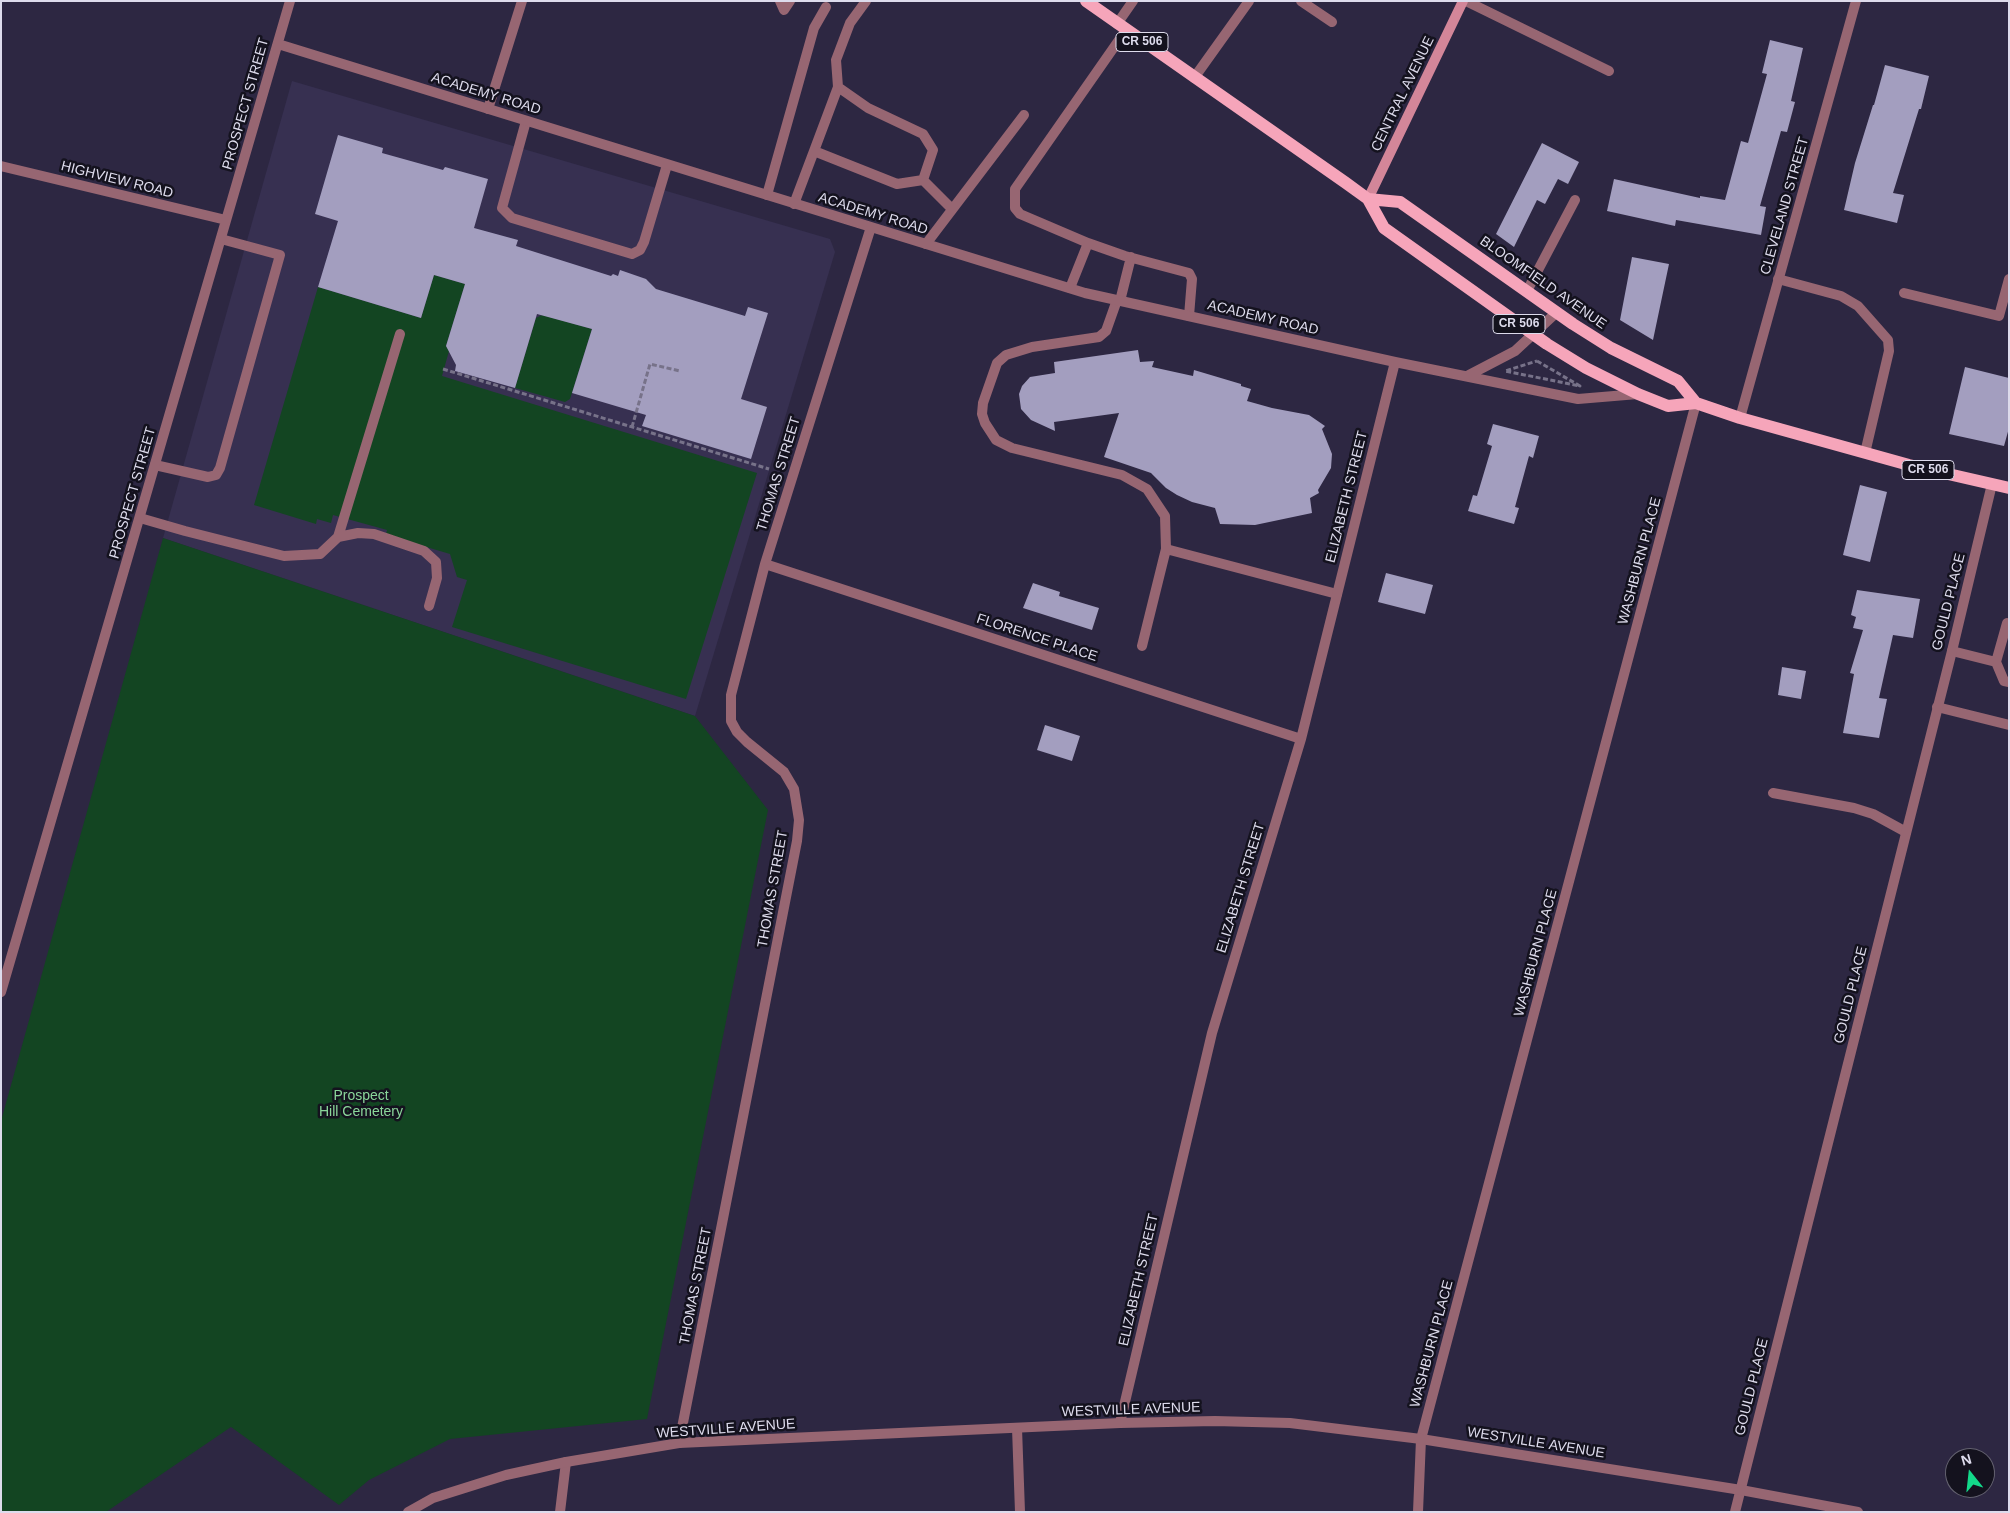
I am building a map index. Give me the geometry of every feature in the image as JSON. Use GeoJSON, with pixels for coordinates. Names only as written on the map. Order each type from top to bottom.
{"type":"FeatureCollection","features":[{"type":"Feature","properties":{"kind":"main road","name":"BLOOMFIELD AVENUE"},"geometry":{"type":"LineString","coordinates":[[1086,1],[1368,199],[1384,228],[1533,334],[1586,368],[1638,394],[1668,406],[1696,403],[1740,418],[1909,465],[2009,488]]}},
{"type":"Feature","properties":{"kind":"main road","name":"CENTRAL AVENUE"},"geometry":{"type":"LineString","coordinates":[[1368,199],[1464,1]]}},
{"type":"Feature","properties":{"kind":"main road","name":"BLOOMFIELD AVENUE"},"geometry":{"type":"LineString","coordinates":[[1368,199],[1400,202],[1611,348],[1678,381],[1696,403]]}},
{"type":"Feature","properties":{"kind":"street","name":"PROSPECT STREET"},"geometry":{"type":"LineString","coordinates":[[1,992],[290,1]]}},
{"type":"Feature","properties":{"kind":"street"},"geometry":{"type":"LineString","coordinates":[[488,109],[522,1]]}},
{"type":"Feature","properties":{"kind":"street"},"geometry":{"type":"LineString","coordinates":[[780,1],[784,10],[790,1]]}},
{"type":"Feature","properties":{"kind":"street"},"geometry":{"type":"LineString","coordinates":[[794,204],[838,87],[836,60],[850,23],[866,1]]}},
{"type":"Feature","properties":{"kind":"street"},"geometry":{"type":"LineString","coordinates":[[1133,1],[1122,27],[1014,189],[1015,208],[1020,214],[1088,243],[1189,273],[1192,279],[1189,316]]}},
{"type":"Feature","properties":{"kind":"street"},"geometry":{"type":"LineString","coordinates":[[1194,78],[1249,1]]}},
{"type":"Feature","properties":{"kind":"street"},"geometry":{"type":"LineString","coordinates":[[1302,1],[1332,22]]}},
{"type":"Feature","properties":{"kind":"street"},"geometry":{"type":"LineString","coordinates":[[1464,1],[1609,71]]}},
{"type":"Feature","properties":{"kind":"street","name":"CLEVELAND STREET"},"geometry":{"type":"LineString","coordinates":[[1740,418],[1856,1]]}},
{"type":"Feature","properties":{"kind":"street"},"geometry":{"type":"LineString","coordinates":[[767,195],[814,28],[826,7]]}},
{"type":"Feature","properties":{"kind":"street","name":"ACADEMY ROAD"},"geometry":{"type":"LineString","coordinates":[[278,44],[1070,288],[1395,362],[1469,375],[1578,399],[1638,394]]}},
{"type":"Feature","properties":{"kind":"street"},"geometry":{"type":"LineString","coordinates":[[838,87],[868,108],[923,134],[933,150],[923,180]]}},
{"type":"Feature","properties":{"kind":"street"},"geometry":{"type":"LineString","coordinates":[[926,244],[1024,115]]}},
{"type":"Feature","properties":{"kind":"street"},"geometry":{"type":"LineString","coordinates":[[526,121],[502,208],[512,218],[632,254],[640,250],[644,242],[667,165]]}},
{"type":"Feature","properties":{"kind":"street"},"geometry":{"type":"LineString","coordinates":[[814,150],[897,184],[923,180]]}},
{"type":"Feature","properties":{"kind":"street","name":"HIGHVIEW ROAD"},"geometry":{"type":"LineString","coordinates":[[1,166],[226,220]]}},
{"type":"Feature","properties":{"kind":"street"},"geometry":{"type":"LineString","coordinates":[[923,180],[952,209]]}},
{"type":"Feature","properties":{"kind":"street"},"geometry":{"type":"LineString","coordinates":[[1527,291],[1575,200]]}},
{"type":"Feature","properties":{"kind":"street","name":"THOMAS STREET"},"geometry":{"type":"LineString","coordinates":[[679,1443],[797,841],[799,820],[794,790],[784,772],[747,742],[737,732],[731,721],[732,687],[765,564],[871,227]]}},
{"type":"Feature","properties":{"kind":"street"},"geometry":{"type":"LineString","coordinates":[[155,465],[208,478],[216,475],[220,468],[280,255],[221,239]]}},
{"type":"Feature","properties":{"kind":"street"},"geometry":{"type":"LineString","coordinates":[[1070,288],[1088,243]]}},
{"type":"Feature","properties":{"kind":"street"},"geometry":{"type":"LineString","coordinates":[[1131,257],[1106,331],[1099,337],[1032,347],[1006,355],[997,363],[983,403],[982,414],[987,427],[996,440],[1012,448],[1122,475],[1147,489],[1165,516],[1166,549],[1142,646]]}},
{"type":"Feature","properties":{"kind":"street"},"geometry":{"type":"LineString","coordinates":[[1778,279],[1841,296],[1858,306],[1888,340],[1888,350],[1865,453]]}},
{"type":"Feature","properties":{"kind":"street"},"geometry":{"type":"LineString","coordinates":[[1904,293],[2004,317],[2009,279]]}},
{"type":"Feature","properties":{"kind":"street"},"geometry":{"type":"LineString","coordinates":[[1469,375],[1515,352],[1557,312]]}},
{"type":"Feature","properties":{"kind":"street"},"geometry":{"type":"LineString","coordinates":[[140,518],[284,556],[320,554],[338,537],[400,334]]}},
{"type":"Feature","properties":{"kind":"street","name":"ELIZABETH STREET"},"geometry":{"type":"LineString","coordinates":[[1120,1423],[1212,1033],[1301,739],[1395,362]]}},
{"type":"Feature","properties":{"kind":"street","name":"WASHBURN PLACE"},"geometry":{"type":"LineString","coordinates":[[1418,1512],[1421,1439],[1696,403]]}},
{"type":"Feature","properties":{"kind":"street","name":"GOULD PLACE"},"geometry":{"type":"LineString","coordinates":[[1736,1512],[1952,652],[1992,484]]}},
{"type":"Feature","properties":{"kind":"street"},"geometry":{"type":"LineString","coordinates":[[338,537],[358,533],[374,534],[424,552],[436,562],[437,578],[429,606]]}},
{"type":"Feature","properties":{"kind":"street"},"geometry":{"type":"LineString","coordinates":[[1166,549],[1337,594]]}},
{"type":"Feature","properties":{"kind":"street","name":"FLORENCE PLACE"},"geometry":{"type":"LineString","coordinates":[[765,564],[1301,739]]}},
{"type":"Feature","properties":{"kind":"street"},"geometry":{"type":"LineString","coordinates":[[2009,624],[2007,623],[1996,662],[2004,681],[2009,682]]}},
{"type":"Feature","properties":{"kind":"street"},"geometry":{"type":"LineString","coordinates":[[1952,652],[1996,662]]}},
{"type":"Feature","properties":{"kind":"street"},"geometry":{"type":"LineString","coordinates":[[1937,707],[2009,725]]}},
{"type":"Feature","properties":{"kind":"street"},"geometry":{"type":"LineString","coordinates":[[1773,793],[1854,808],[1873,814],[1906,832]]}},
{"type":"Feature","properties":{"kind":"street","name":"WESTVILLE AVENUE"},"geometry":{"type":"LineString","coordinates":[[408,1512],[433,1498],[472,1485],[566,1462],[679,1443],[1120,1423],[1215,1422],[1290,1423],[1421,1439],[1740,1490],[1858,1512]]}},
{"type":"Feature","properties":{"kind":"street"},"geometry":{"type":"LineString","coordinates":[[1017,1428],[1020,1512]]}},
{"type":"Feature","properties":{"kind":"street"},"geometry":{"type":"LineString","coordinates":[[560,1512],[566,1462]]}},
{"type":"Feature","properties":{"kind":"path"},"geometry":{"type":"LineString","coordinates":[[1537,361],[1580,386],[1524,375],[1505,371],[1537,361]]}},
{"type":"Feature","properties":{"kind":"path"},"geometry":{"type":"LineString","coordinates":[[632,427],[650,364],[680,371]]}},
{"type":"Feature","properties":{"kind":"path"},"geometry":{"type":"LineString","coordinates":[[444,369],[769,469]]}},
{"type":"Feature","properties":{"kind":"shaded area"},"geometry":{"type":"Polygon","coordinates":[[[292,81],[830,239],[835,252],[695,716],[163,538],[292,81]]]}},
{"type":"Feature","properties":{"kind":"green space"},"geometry":{"type":"Polygon","coordinates":[[[434,275],[465,284],[446,346],[449,351],[442,376],[757,473],[686,699],[452,627],[467,580],[457,577],[450,554],[386,535],[387,530],[333,515],[331,523],[317,519],[316,524],[254,505],[318,287],[421,318],[434,275]]]}},
{"type":"Feature","properties":{"kind":"green space"},"geometry":{"type":"Polygon","coordinates":[[[542,315],[592,329],[570,399],[565,402],[515,388],[536,318],[542,315]]]}},
{"type":"Feature","properties":{"kind":"green space","name":"Prospect Hill Cemetery"},"geometry":{"type":"Polygon","coordinates":[[[163,538],[695,716],[768,810],[647,1419],[450,1439],[369,1480],[339,1505],[231,1427],[106,1512],[1,1512],[1,1121],[163,538]]]}},
{"type":"Feature","properties":{"kind":"building"},"geometry":{"type":"Polygon","coordinates":[[[1770,40],[1803,48],[1791,101],[1795,102],[1787,132],[1781,131],[1760,206],[1766,207],[1761,235],[1676,220],[1675,226],[1607,211],[1614,179],[1700,198],[1700,196],[1725,200],[1741,141],[1748,143],[1767,74],[1762,73],[1770,40]]]}},
{"type":"Feature","properties":{"kind":"building"},"geometry":{"type":"Polygon","coordinates":[[[1885,65],[1929,76],[1921,109],[1919,109],[1893,193],[1904,195],[1897,223],[1844,210],[1855,163],[1885,65]]]}},
{"type":"Feature","properties":{"kind":"building"},"geometry":{"type":"Polygon","coordinates":[[[338,135],[383,148],[382,153],[443,170],[445,167],[488,179],[474,228],[518,240],[516,246],[611,276],[613,274],[618,276],[620,270],[646,279],[656,289],[745,316],[748,307],[768,313],[741,399],[767,407],[751,459],[642,426],[646,415],[572,393],[592,329],[537,314],[515,388],[455,371],[456,365],[446,346],[465,284],[434,275],[421,318],[318,287],[338,221],[315,214],[338,135]]]}},
{"type":"Feature","properties":{"kind":"building"},"geometry":{"type":"Polygon","coordinates":[[[1542,143],[1579,162],[1568,184],[1558,179],[1545,204],[1537,200],[1514,247],[1496,234],[1542,143]]]}},
{"type":"Feature","properties":{"kind":"building"},"geometry":{"type":"Polygon","coordinates":[[[1632,257],[1669,264],[1653,340],[1620,320],[1632,257]]]}},
{"type":"Feature","properties":{"kind":"building"},"geometry":{"type":"Polygon","coordinates":[[[1138,350],[1140,362],[1154,361],[1152,367],[1193,376],[1194,370],[1241,384],[1241,386],[1251,389],[1247,401],[1309,415],[1325,426],[1322,429],[1332,454],[1331,468],[1318,490],[1319,493],[1310,498],[1312,513],[1255,525],[1220,524],[1215,508],[1192,502],[1177,495],[1166,488],[1151,473],[1104,457],[1119,413],[1054,422],[1055,431],[1031,420],[1021,409],[1019,394],[1022,386],[1030,377],[1055,373],[1054,362],[1138,350]]]}},
{"type":"Feature","properties":{"kind":"building"},"geometry":{"type":"Polygon","coordinates":[[[1965,367],[2009,378],[2009,428],[2004,446],[1949,434],[1965,367]]]}},
{"type":"Feature","properties":{"kind":"building"},"geometry":{"type":"Polygon","coordinates":[[[1493,424],[1539,436],[1533,458],[1529,456],[1515,507],[1519,508],[1514,524],[1468,511],[1473,495],[1477,496],[1492,446],[1487,444],[1493,424]]]}},
{"type":"Feature","properties":{"kind":"building"},"geometry":{"type":"Polygon","coordinates":[[[1860,485],[1887,492],[1870,562],[1843,555],[1860,485]]]}},
{"type":"Feature","properties":{"kind":"building"},"geometry":{"type":"Polygon","coordinates":[[[1386,573],[1433,585],[1425,614],[1378,602],[1386,573]]]}},
{"type":"Feature","properties":{"kind":"building"},"geometry":{"type":"Polygon","coordinates":[[[1033,583],[1060,592],[1059,596],[1099,608],[1092,630],[1023,608],[1033,583]]]}},
{"type":"Feature","properties":{"kind":"building"},"geometry":{"type":"Polygon","coordinates":[[[1857,590],[1920,599],[1913,638],[1893,635],[1879,698],[1887,699],[1879,738],[1843,733],[1854,674],[1850,673],[1863,630],[1853,628],[1856,617],[1851,615],[1857,590]]]}},
{"type":"Feature","properties":{"kind":"building"},"geometry":{"type":"Polygon","coordinates":[[[1782,667],[1806,671],[1801,699],[1778,695],[1782,667]]]}},
{"type":"Feature","properties":{"kind":"building"},"geometry":{"type":"Polygon","coordinates":[[[1045,725],[1080,736],[1072,761],[1037,750],[1045,725]]]}}]}
